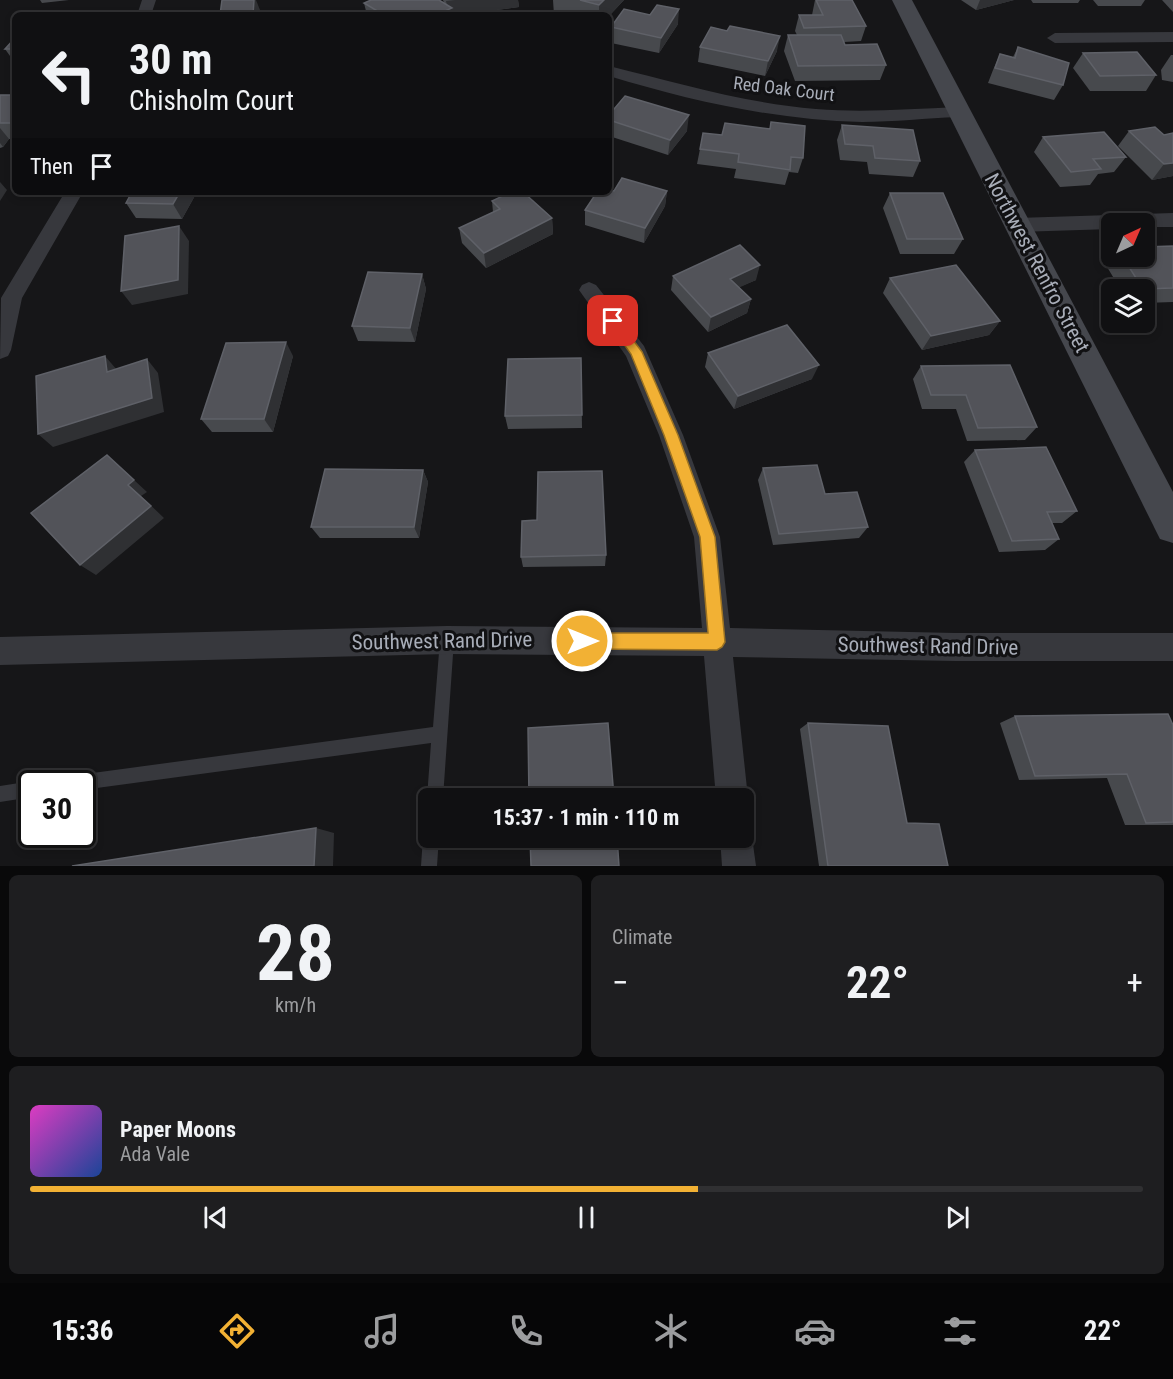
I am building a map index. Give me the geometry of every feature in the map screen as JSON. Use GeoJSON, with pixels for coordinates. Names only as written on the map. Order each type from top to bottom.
{"type":"FeatureCollection","features":[{"type":"Feature","properties":{"kind":"main road","name":"Northwest Renfro Street"},"geometry":{"type":"LineString","coordinates":[[902,0],[1017,225],[1166,495],[1173,527]]}},
{"type":"Feature","properties":{"kind":"street"},"geometry":{"type":"LineString","coordinates":[[1055,38],[1173,37]]}},
{"type":"Feature","properties":{"kind":"street","name":"Red Oak Court"},"geometry":{"type":"LineString","coordinates":[[612,72],[721,102],[849,116],[958,112]]}},
{"type":"Feature","properties":{"kind":"street"},"geometry":{"type":"LineString","coordinates":[[0,350],[12,298],[72,195]]}},
{"type":"Feature","properties":{"kind":"street"},"geometry":{"type":"LineString","coordinates":[[1017,225],[1173,220]]}},
{"type":"Feature","properties":{"kind":"street"},"geometry":{"type":"LineString","coordinates":[[590,290],[636,352],[671,435],[707,537],[731,788]]}},
{"type":"Feature","properties":{"kind":"street","name":"Southwest Rand Drive"},"geometry":{"type":"LineString","coordinates":[[0,651],[447,640],[955,647],[1173,647]]}},
{"type":"Feature","properties":{"kind":"street"},"geometry":{"type":"LineString","coordinates":[[737,848],[739,866]]}},
{"type":"Feature","properties":{"kind":"lane"},"geometry":{"type":"LineString","coordinates":[[436,788],[447,640]]}},
{"type":"Feature","properties":{"kind":"lane"},"geometry":{"type":"LineString","coordinates":[[96,781],[440,734]]}},
{"type":"Feature","properties":{"kind":"lane"},"geometry":{"type":"LineString","coordinates":[[0,794],[18,791]]}},
{"type":"Feature","properties":{"kind":"lane"},"geometry":{"type":"LineString","coordinates":[[429,866],[430,848]]}},
{"type":"Feature","properties":{"kind":"building"},"geometry":{"type":"Polygon","coordinates":[[[222,0],[254,0],[253,12],[220,12],[222,0]]]}},
{"type":"Feature","properties":{"kind":"building"},"geometry":{"type":"Polygon","coordinates":[[[371,0],[439,0],[452,8],[443,12],[379,12],[364,3],[371,0]]]}},
{"type":"Feature","properties":{"kind":"building"},"geometry":{"type":"Polygon","coordinates":[[[580,0],[604,0],[599,5],[580,0]]]}},
{"type":"Feature","properties":{"kind":"building"},"geometry":{"type":"Polygon","coordinates":[[[816,0],[852,0],[866,26],[804,28],[799,15],[823,15],[816,0]]]}},
{"type":"Feature","properties":{"kind":"building"},"geometry":{"type":"Polygon","coordinates":[[[657,5],[679,9],[661,38],[612,27],[624,9],[650,15],[657,5]]]}},
{"type":"Feature","properties":{"kind":"building"},"geometry":{"type":"Polygon","coordinates":[[[730,26],[780,36],[768,61],[700,47],[711,27],[727,31],[730,26]]]}},
{"type":"Feature","properties":{"kind":"building"},"geometry":{"type":"Polygon","coordinates":[[[788,35],[841,35],[845,45],[877,44],[886,65],[798,66],[788,35]]]}},
{"type":"Feature","properties":{"kind":"building"},"geometry":{"type":"Polygon","coordinates":[[[12,41],[12,49],[5,49],[12,41]]]}},
{"type":"Feature","properties":{"kind":"building"},"geometry":{"type":"Polygon","coordinates":[[[1018,47],[1069,63],[1063,85],[995,68],[1000,54],[1015,58],[1018,47]]]}},
{"type":"Feature","properties":{"kind":"building"},"geometry":{"type":"Polygon","coordinates":[[[1137,52],[1156,75],[1100,76],[1083,53],[1137,52]]]}},
{"type":"Feature","properties":{"kind":"building"},"geometry":{"type":"Polygon","coordinates":[[[0,95],[12,95],[12,123],[0,123],[0,95]]]}},
{"type":"Feature","properties":{"kind":"building"},"geometry":{"type":"Polygon","coordinates":[[[625,96],[689,115],[670,140],[612,121],[612,111],[625,96]]]}},
{"type":"Feature","properties":{"kind":"building"},"geometry":{"type":"Polygon","coordinates":[[[771,122],[805,126],[803,158],[791,157],[790,170],[738,162],[739,154],[700,149],[703,133],[722,135],[725,123],[770,129],[771,122]]]}},
{"type":"Feature","properties":{"kind":"building"},"geometry":{"type":"Polygon","coordinates":[[[842,125],[913,130],[920,161],[875,158],[873,146],[845,144],[842,125]]]}},
{"type":"Feature","properties":{"kind":"building"},"geometry":{"type":"Polygon","coordinates":[[[1155,127],[1164,135],[1173,133],[1173,163],[1164,164],[1129,131],[1155,127]]]}},
{"type":"Feature","properties":{"kind":"building"},"geometry":{"type":"Polygon","coordinates":[[[1104,132],[1126,157],[1093,159],[1101,169],[1071,172],[1043,137],[1104,132]]]}},
{"type":"Feature","properties":{"kind":"building"},"geometry":{"type":"Polygon","coordinates":[[[622,178],[667,191],[645,228],[585,210],[595,195],[612,195],[612,191],[614,191],[622,178]]]}},
{"type":"Feature","properties":{"kind":"building"},"geometry":{"type":"Polygon","coordinates":[[[890,193],[943,193],[963,239],[907,239],[890,193]]]}},
{"type":"Feature","properties":{"kind":"building"},"geometry":{"type":"Polygon","coordinates":[[[130,195],[178,195],[173,204],[126,203],[130,195]]]}},
{"type":"Feature","properties":{"kind":"building"},"geometry":{"type":"Polygon","coordinates":[[[505,195],[526,195],[552,218],[484,253],[459,228],[500,209],[492,201],[505,195]]]}},
{"type":"Feature","properties":{"kind":"building"},"geometry":{"type":"Polygon","coordinates":[[[179,226],[178,280],[121,291],[125,236],[179,226]]]}},
{"type":"Feature","properties":{"kind":"building"},"geometry":{"type":"Polygon","coordinates":[[[740,245],[760,265],[730,279],[751,299],[711,317],[673,276],[740,245]]]}},
{"type":"Feature","properties":{"kind":"building"},"geometry":{"type":"Polygon","coordinates":[[[1173,246],[1173,288],[1155,289],[1155,279],[1137,279],[1129,267],[1155,267],[1155,247],[1173,246]]]}},
{"type":"Feature","properties":{"kind":"building"},"geometry":{"type":"Polygon","coordinates":[[[956,265],[1000,321],[931,336],[890,278],[956,265]]]}},
{"type":"Feature","properties":{"kind":"building"},"geometry":{"type":"Polygon","coordinates":[[[368,272],[422,274],[410,328],[352,326],[368,272]]]}},
{"type":"Feature","properties":{"kind":"building"},"geometry":{"type":"Polygon","coordinates":[[[787,325],[819,365],[738,396],[708,353],[787,325]]]}},
{"type":"Feature","properties":{"kind":"building"},"geometry":{"type":"Polygon","coordinates":[[[286,342],[264,419],[201,419],[226,343],[286,342]]]}},
{"type":"Feature","properties":{"kind":"building"},"geometry":{"type":"Polygon","coordinates":[[[105,356],[107,372],[147,359],[152,398],[38,434],[36,376],[105,356]]]}},
{"type":"Feature","properties":{"kind":"building"},"geometry":{"type":"Polygon","coordinates":[[[581,358],[582,415],[505,416],[508,359],[581,358]]]}},
{"type":"Feature","properties":{"kind":"building"},"geometry":{"type":"Polygon","coordinates":[[[1010,365],[1037,427],[978,428],[966,395],[931,395],[921,366],[1010,365]]]}},
{"type":"Feature","properties":{"kind":"building"},"geometry":{"type":"Polygon","coordinates":[[[1046,447],[1077,511],[1047,512],[1059,539],[1012,541],[975,450],[1046,447]]]}},
{"type":"Feature","properties":{"kind":"building"},"geometry":{"type":"Polygon","coordinates":[[[107,455],[134,480],[128,485],[151,506],[80,565],[31,513],[107,455]]]}},
{"type":"Feature","properties":{"kind":"building"},"geometry":{"type":"Polygon","coordinates":[[[817,465],[825,494],[857,492],[868,527],[779,534],[763,468],[817,465]]]}},
{"type":"Feature","properties":{"kind":"building"},"geometry":{"type":"Polygon","coordinates":[[[325,469],[423,470],[414,527],[311,527],[325,469]]]}},
{"type":"Feature","properties":{"kind":"building"},"geometry":{"type":"Polygon","coordinates":[[[602,471],[606,555],[521,557],[522,521],[537,520],[538,472],[602,471]]]}},
{"type":"Feature","properties":{"kind":"building"},"geometry":{"type":"Polygon","coordinates":[[[1168,714],[1173,725],[1173,822],[1146,823],[1127,774],[1035,776],[1015,716],[1168,714]]]}},
{"type":"Feature","properties":{"kind":"building"},"geometry":{"type":"Polygon","coordinates":[[[608,723],[613,788],[529,788],[528,728],[608,723]]]}},
{"type":"Feature","properties":{"kind":"building"},"geometry":{"type":"Polygon","coordinates":[[[808,723],[888,726],[907,823],[939,824],[948,866],[828,866],[808,723]]]}},
{"type":"Feature","properties":{"kind":"building"},"geometry":{"type":"Polygon","coordinates":[[[316,828],[314,866],[72,866],[316,828]]]}},
{"type":"Feature","properties":{"kind":"building"},"geometry":{"type":"Polygon","coordinates":[[[530,848],[618,848],[619,866],[531,866],[530,848]]]}},
{"type":"Feature","properties":{"kind":"route"},"geometry":{"type":"LineString","coordinates":[[582,641],[717,642],[707,537],[671,435],[636,352],[613,321]]}}]}
